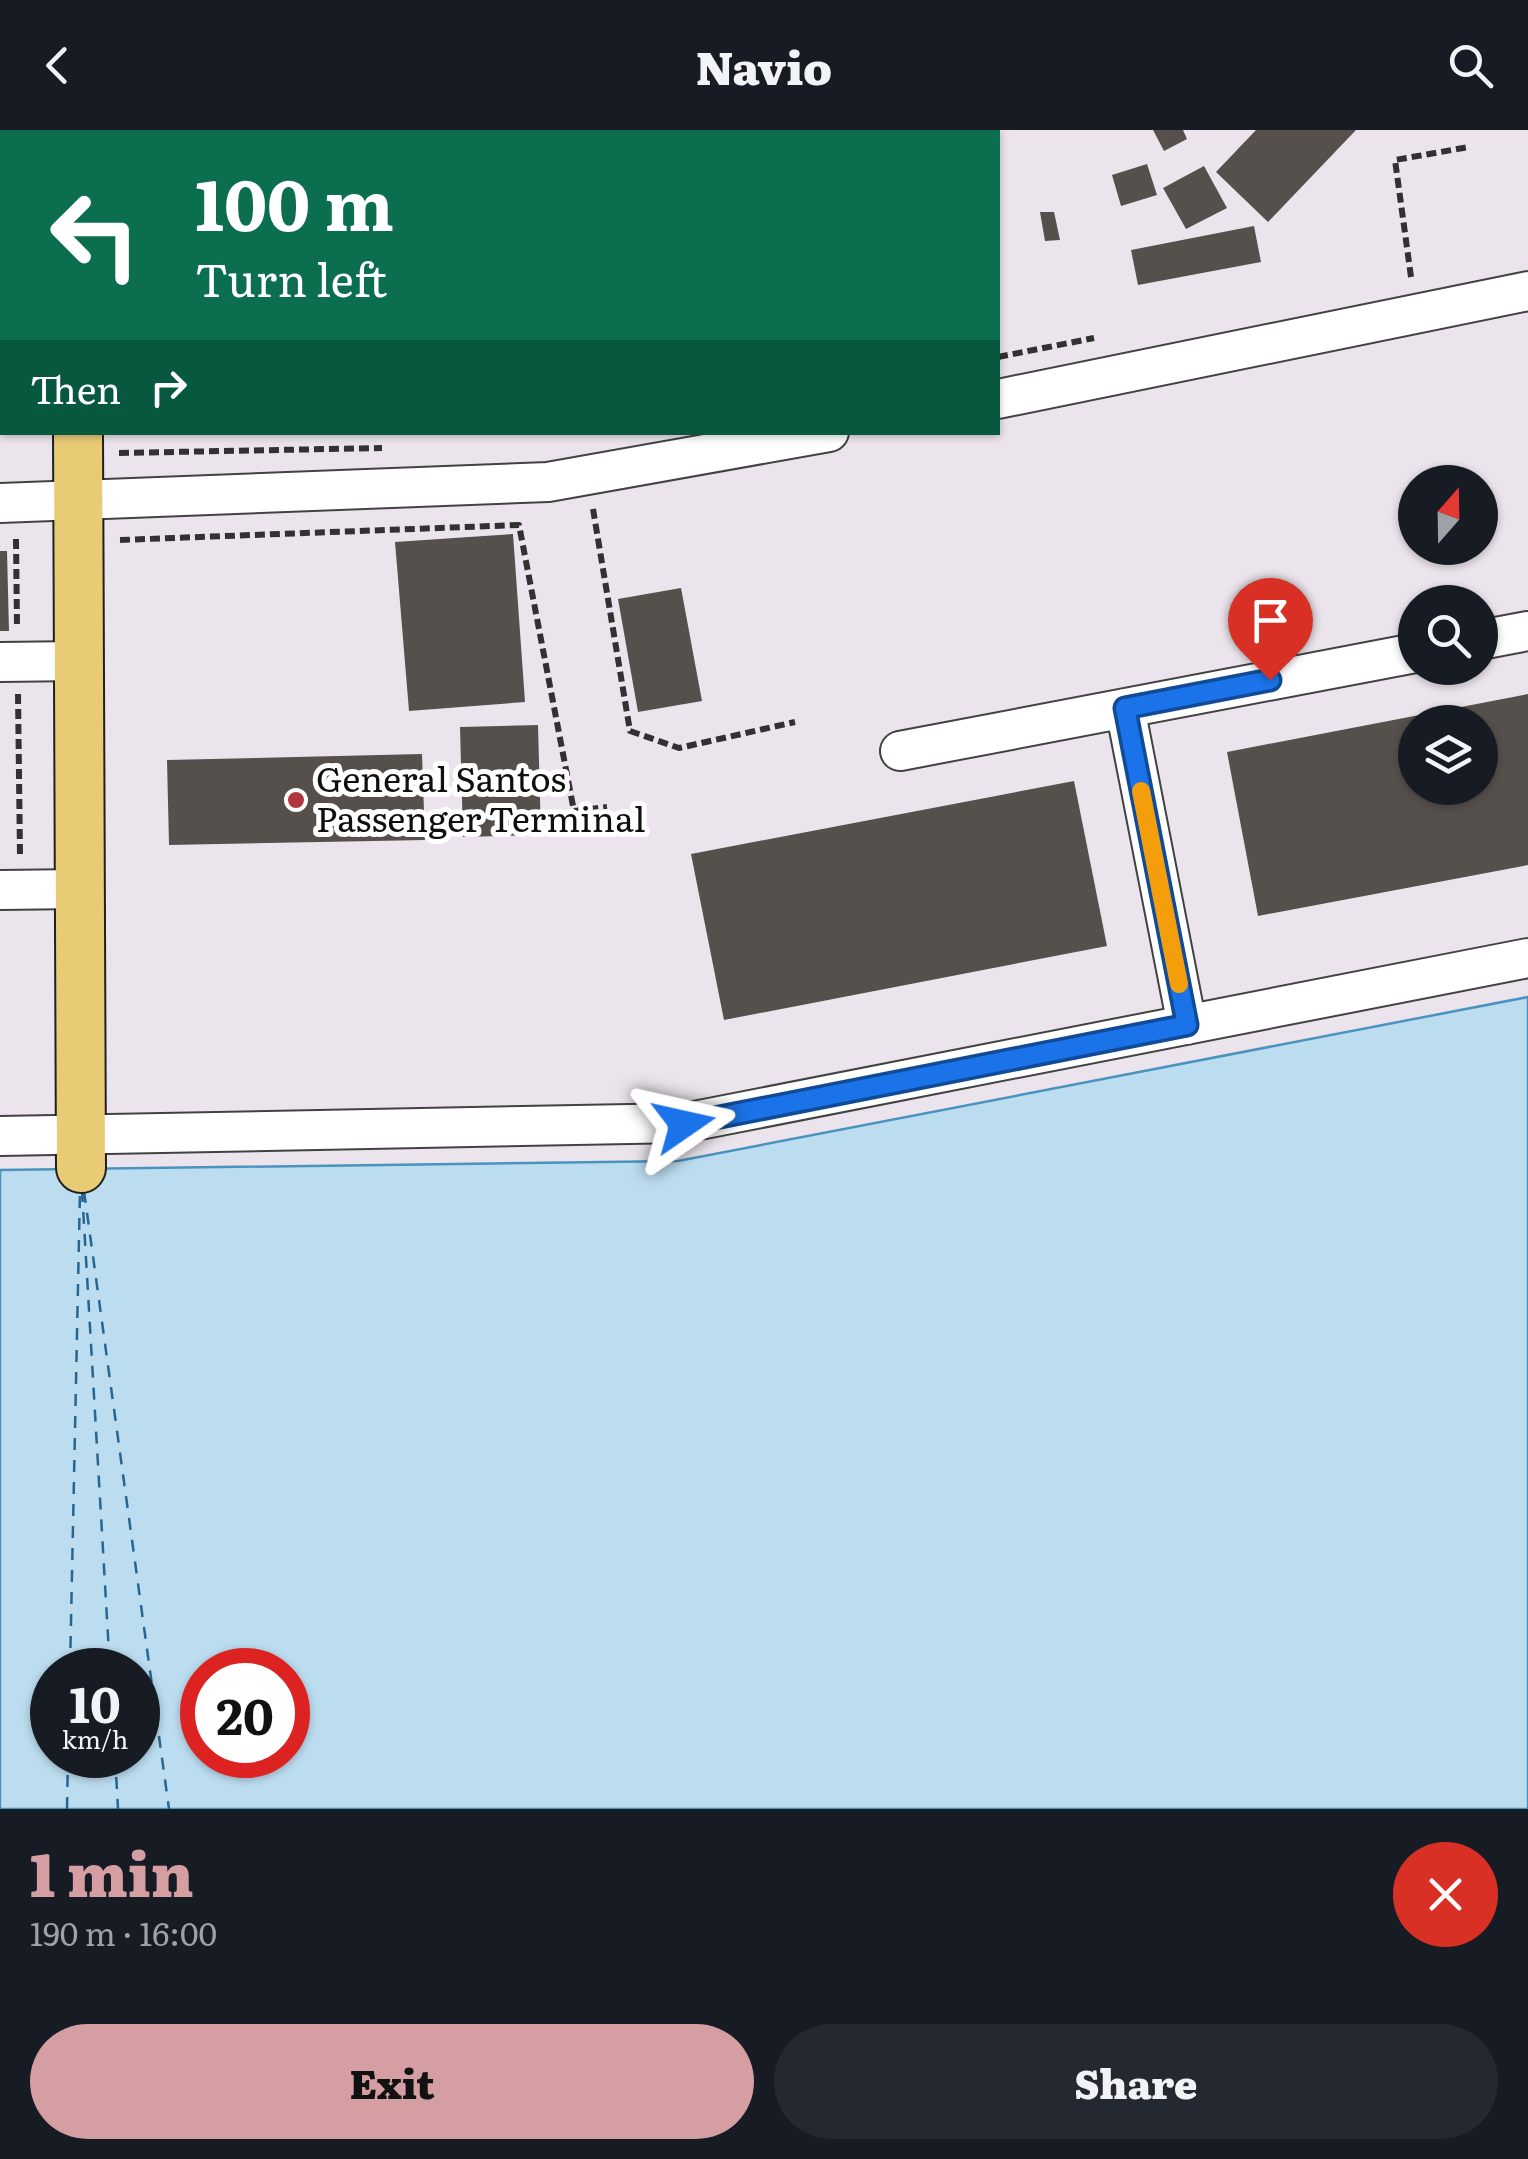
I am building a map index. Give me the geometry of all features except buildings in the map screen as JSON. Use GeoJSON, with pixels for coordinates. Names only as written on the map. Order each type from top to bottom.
{"type":"FeatureCollection","features":[{"type":"Feature","properties":{"kind":"main road"},"geometry":{"type":"LineString","coordinates":[[78,443],[81,1152]]}},
{"type":"Feature","properties":{"kind":"lane"},"geometry":{"type":"LineString","coordinates":[[1000,399],[1528,291]]}},
{"type":"Feature","properties":{"kind":"lane"},"geometry":{"type":"LineString","coordinates":[[0,503],[548,482],[812,435]]}},
{"type":"Feature","properties":{"kind":"lane"},"geometry":{"type":"LineString","coordinates":[[1498,637],[1528,631]]}},
{"type":"Feature","properties":{"kind":"lane"},"geometry":{"type":"LineString","coordinates":[[900,750],[1398,656]]}},
{"type":"Feature","properties":{"kind":"lane"},"geometry":{"type":"LineString","coordinates":[[0,662],[79,661]]}},
{"type":"Feature","properties":{"kind":"lane"},"geometry":{"type":"LineString","coordinates":[[1125,708],[1187,1025]]}},
{"type":"Feature","properties":{"kind":"lane"},"geometry":{"type":"LineString","coordinates":[[0,890],[80,889]]}},
{"type":"Feature","properties":{"kind":"lane"},"geometry":{"type":"LineString","coordinates":[[0,1136],[81,1152],[684,1124],[1528,958]]}},
{"type":"Feature","properties":{"kind":"path"},"geometry":{"type":"LineString","coordinates":[[1395,280],[1414,276],[1394,160],[1470,147]]}},
{"type":"Feature","properties":{"kind":"path"},"geometry":{"type":"LineString","coordinates":[[1000,357],[1111,335]]}},
{"type":"Feature","properties":{"kind":"path"},"geometry":{"type":"LineString","coordinates":[[78,443],[386,448]]}},
{"type":"Feature","properties":{"kind":"path"},"geometry":{"type":"LineString","coordinates":[[606,506],[590,510],[630,731],[678,748],[795,722]]}},
{"type":"Feature","properties":{"kind":"path"},"geometry":{"type":"LineString","coordinates":[[115,540],[519,525],[574,811],[607,807]]}},
{"type":"Feature","properties":{"kind":"shaded area"},"geometry":{"type":"Polygon","coordinates":[[[1000,130],[1528,130],[1528,997],[678,1161],[0,1170],[0,435],[1000,435],[1000,130]]]}},
{"type":"Feature","properties":{"kind":"water"},"geometry":{"type":"Polygon","coordinates":[[[1528,997],[1528,1809],[0,1809],[0,1170],[678,1161],[1528,997]]]}},
{"type":"Feature","properties":{"kind":"ferry route"},"geometry":{"type":"LineString","coordinates":[[70,1648],[80,1190]]}},
{"type":"Feature","properties":{"kind":"ferry route"},"geometry":{"type":"LineString","coordinates":[[82,1190],[109,1648]]}},
{"type":"Feature","properties":{"kind":"ferry route"},"geometry":{"type":"LineString","coordinates":[[84,1191],[169,1809]]}},
{"type":"Feature","properties":{"kind":"ferry route"},"geometry":{"type":"LineString","coordinates":[[67,1809],[68,1778]]}},
{"type":"Feature","properties":{"kind":"ferry route"},"geometry":{"type":"LineString","coordinates":[[116,1778],[118,1809]]}},
{"type":"Feature","properties":{"kind":"slow traffic"},"geometry":{"type":"LineString","coordinates":[[1141,791],[1179,984]]}},
{"type":"Feature","properties":{"kind":"place","name":"General Santos Passenger Terminal"},"geometry":{"type":"Point","coordinates":[296,800]}},
{"type":"Feature","properties":{"kind":"route"},"geometry":{"type":"LineString","coordinates":[[684,1124],[1187,1025],[1125,708],[1270,680]]}}]}
